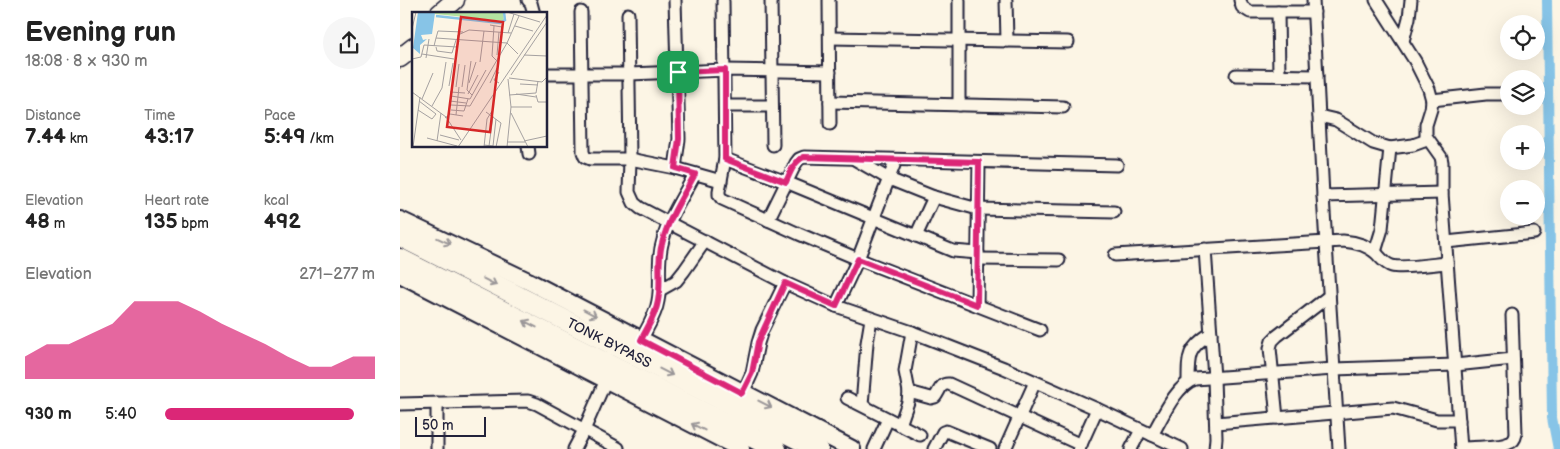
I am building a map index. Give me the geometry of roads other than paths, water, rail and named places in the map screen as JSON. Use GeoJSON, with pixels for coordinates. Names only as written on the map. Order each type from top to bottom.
{"type":"FeatureCollection","features":[{"type":"Feature","properties":{"kind":"highway","name":"TONK BYPASS"},"geometry":{"type":"LineString","coordinates":[[400,236],[818,449]]}},
{"type":"Feature","properties":{"kind":"highway"},"geometry":{"type":"LineString","coordinates":[[400,259],[776,449]]}},
{"type":"Feature","properties":{"kind":"main road"},"geometry":{"type":"LineString","coordinates":[[441,12],[456,0]]}},
{"type":"Feature","properties":{"kind":"main road"},"geometry":{"type":"LineString","coordinates":[[456,12],[470,0]]}},
{"type":"Feature","properties":{"kind":"main road"},"geometry":{"type":"LineString","coordinates":[[400,46],[412,37]]}},
{"type":"Feature","properties":{"kind":"main road"},"geometry":{"type":"LineString","coordinates":[[400,58],[412,49]]}},
{"type":"Feature","properties":{"kind":"street"},"geometry":{"type":"LineString","coordinates":[[528,0],[533,12]]}},
{"type":"Feature","properties":{"kind":"street"},"geometry":{"type":"LineString","coordinates":[[675,0],[679,139],[675,168]]}},
{"type":"Feature","properties":{"kind":"street"},"geometry":{"type":"LineString","coordinates":[[771,0],[773,145]]}},
{"type":"Feature","properties":{"kind":"street"},"geometry":{"type":"LineString","coordinates":[[829,0],[830,124]]}},
{"type":"Feature","properties":{"kind":"street"},"geometry":{"type":"LineString","coordinates":[[959,0],[959,105]]}},
{"type":"Feature","properties":{"kind":"street"},"geometry":{"type":"LineString","coordinates":[[1006,0],[1007,40]]}},
{"type":"Feature","properties":{"kind":"street"},"geometry":{"type":"LineString","coordinates":[[1240,0],[1242,7],[1250,12],[1314,12]]}},
{"type":"Feature","properties":{"kind":"street"},"geometry":{"type":"LineString","coordinates":[[1313,0],[1339,449]]}},
{"type":"Feature","properties":{"kind":"street"},"geometry":{"type":"LineString","coordinates":[[1376,0],[1426,80],[1432,100],[1426,132],[1427,140],[1441,157],[1442,162],[1442,193],[1461,448],[1503,445],[1510,443],[1516,434],[1512,315]]}},
{"type":"Feature","properties":{"kind":"street"},"geometry":{"type":"LineString","coordinates":[[1403,41],[1409,18],[1410,0]]}},
{"type":"Feature","properties":{"kind":"street"},"geometry":{"type":"LineString","coordinates":[[723,1],[725,159],[719,196],[768,220],[858,259],[1040,330]]}},
{"type":"Feature","properties":{"kind":"street"},"geometry":{"type":"LineString","coordinates":[[581,12],[583,152],[585,157],[595,159],[630,159],[675,168],[721,181]]}},
{"type":"Feature","properties":{"kind":"street"},"geometry":{"type":"LineString","coordinates":[[1278,12],[1279,75]]}},
{"type":"Feature","properties":{"kind":"street"},"geometry":{"type":"LineString","coordinates":[[628,14],[630,74],[628,192],[634,203],[640,208],[785,283],[836,306],[912,332],[1004,368],[1182,449]]}},
{"type":"Feature","properties":{"kind":"street"},"geometry":{"type":"LineString","coordinates":[[830,38],[1068,42]]}},
{"type":"Feature","properties":{"kind":"street"},"geometry":{"type":"LineString","coordinates":[[548,74],[630,74],[725,70],[830,72]]}},
{"type":"Feature","properties":{"kind":"street"},"geometry":{"type":"LineString","coordinates":[[1236,75],[1317,76]]}},
{"type":"Feature","properties":{"kind":"street"},"geometry":{"type":"LineString","coordinates":[[1432,100],[1500,94]]}},
{"type":"Feature","properties":{"kind":"street"},"geometry":{"type":"LineString","coordinates":[[830,102],[1063,107]]}},
{"type":"Feature","properties":{"kind":"street"},"geometry":{"type":"LineString","coordinates":[[725,106],[772,106]]}},
{"type":"Feature","properties":{"kind":"street"},"geometry":{"type":"LineString","coordinates":[[1319,116],[1336,120],[1373,142],[1390,148],[1413,145],[1427,140]]}},
{"type":"Feature","properties":{"kind":"street"},"geometry":{"type":"LineString","coordinates":[[1375,252],[1382,229],[1390,148]]}},
{"type":"Feature","properties":{"kind":"street"},"geometry":{"type":"LineString","coordinates":[[768,220],[796,163],[804,157],[854,160],[1118,165]]}},
{"type":"Feature","properties":{"kind":"street"},"geometry":{"type":"LineString","coordinates":[[725,159],[953,251],[978,256],[1059,260]]}},
{"type":"Feature","properties":{"kind":"street"},"geometry":{"type":"LineString","coordinates":[[854,160],[890,179],[934,196],[978,209],[1114,212]]}},
{"type":"Feature","properties":{"kind":"street"},"geometry":{"type":"LineString","coordinates":[[836,306],[858,259],[896,160]]}},
{"type":"Feature","properties":{"kind":"street"},"geometry":{"type":"LineString","coordinates":[[977,305],[979,162]]}},
{"type":"Feature","properties":{"kind":"street"},"geometry":{"type":"LineString","coordinates":[[641,340],[658,304],[660,290],[658,271],[663,239],[669,223],[695,174]]}},
{"type":"Feature","properties":{"kind":"street"},"geometry":{"type":"LineString","coordinates":[[1323,196],[1385,196],[1442,193]]}},
{"type":"Feature","properties":{"kind":"street"},"geometry":{"type":"LineString","coordinates":[[916,236],[934,196]]}},
{"type":"Feature","properties":{"kind":"street"},"geometry":{"type":"LineString","coordinates":[[400,220],[528,281],[852,449]]}},
{"type":"Feature","properties":{"kind":"street"},"geometry":{"type":"LineString","coordinates":[[1446,242],[1534,233]]}},
{"type":"Feature","properties":{"kind":"street"},"geometry":{"type":"LineString","coordinates":[[660,290],[676,281],[705,241]]}},
{"type":"Feature","properties":{"kind":"street"},"geometry":{"type":"LineString","coordinates":[[1115,255],[1343,241],[1366,246],[1391,266],[1447,263]]}},
{"type":"Feature","properties":{"kind":"street"},"geometry":{"type":"LineString","coordinates":[[1204,249],[1214,378],[1215,449]]}},
{"type":"Feature","properties":{"kind":"street"},"geometry":{"type":"LineString","coordinates":[[400,274],[741,449]]}},
{"type":"Feature","properties":{"kind":"street"},"geometry":{"type":"LineString","coordinates":[[742,393],[752,373],[758,342],[785,283]]}},
{"type":"Feature","properties":{"kind":"street"},"geometry":{"type":"LineString","coordinates":[[1277,418],[1270,348],[1272,341],[1329,296]]}},
{"type":"Feature","properties":{"kind":"street"},"geometry":{"type":"LineString","coordinates":[[862,406],[871,319]]}},
{"type":"Feature","properties":{"kind":"street"},"geometry":{"type":"LineString","coordinates":[[900,425],[908,402],[909,392],[905,371],[912,332]]}},
{"type":"Feature","properties":{"kind":"street"},"geometry":{"type":"LineString","coordinates":[[1188,382],[1190,353],[1195,344],[1211,333]]}},
{"type":"Feature","properties":{"kind":"street"},"geometry":{"type":"LineString","coordinates":[[1131,449],[1179,390],[1188,382],[1195,380],[1513,359]]}},
{"type":"Feature","properties":{"kind":"street"},"geometry":{"type":"LineString","coordinates":[[574,449],[606,380]]}},
{"type":"Feature","properties":{"kind":"street"},"geometry":{"type":"LineString","coordinates":[[1005,449],[1035,382]]}},
{"type":"Feature","properties":{"kind":"street"},"geometry":{"type":"LineString","coordinates":[[909,392],[931,398],[935,397],[942,385],[949,384],[1080,447],[1097,409]]}},
{"type":"Feature","properties":{"kind":"street"},"geometry":{"type":"LineString","coordinates":[[847,398],[920,435]]}},
{"type":"Feature","properties":{"kind":"street"},"geometry":{"type":"LineString","coordinates":[[400,404],[528,401],[537,404],[618,448]]}},
{"type":"Feature","properties":{"kind":"street"},"geometry":{"type":"LineString","coordinates":[[436,403],[436,449]]}},
{"type":"Feature","properties":{"kind":"street"},"geometry":{"type":"LineString","coordinates":[[1216,423],[1393,408],[1437,420],[1459,420]]}},
{"type":"Feature","properties":{"kind":"street"},"geometry":{"type":"LineString","coordinates":[[874,449],[888,419]]}},
{"type":"Feature","properties":{"kind":"street"},"geometry":{"type":"LineString","coordinates":[[934,449],[943,432],[946,431],[990,449]]}},
{"type":"Feature","properties":{"kind":"waterway"},"geometry":{"type":"LineString","coordinates":[[1547,0],[1552,418],[1558,449]]}}]}
